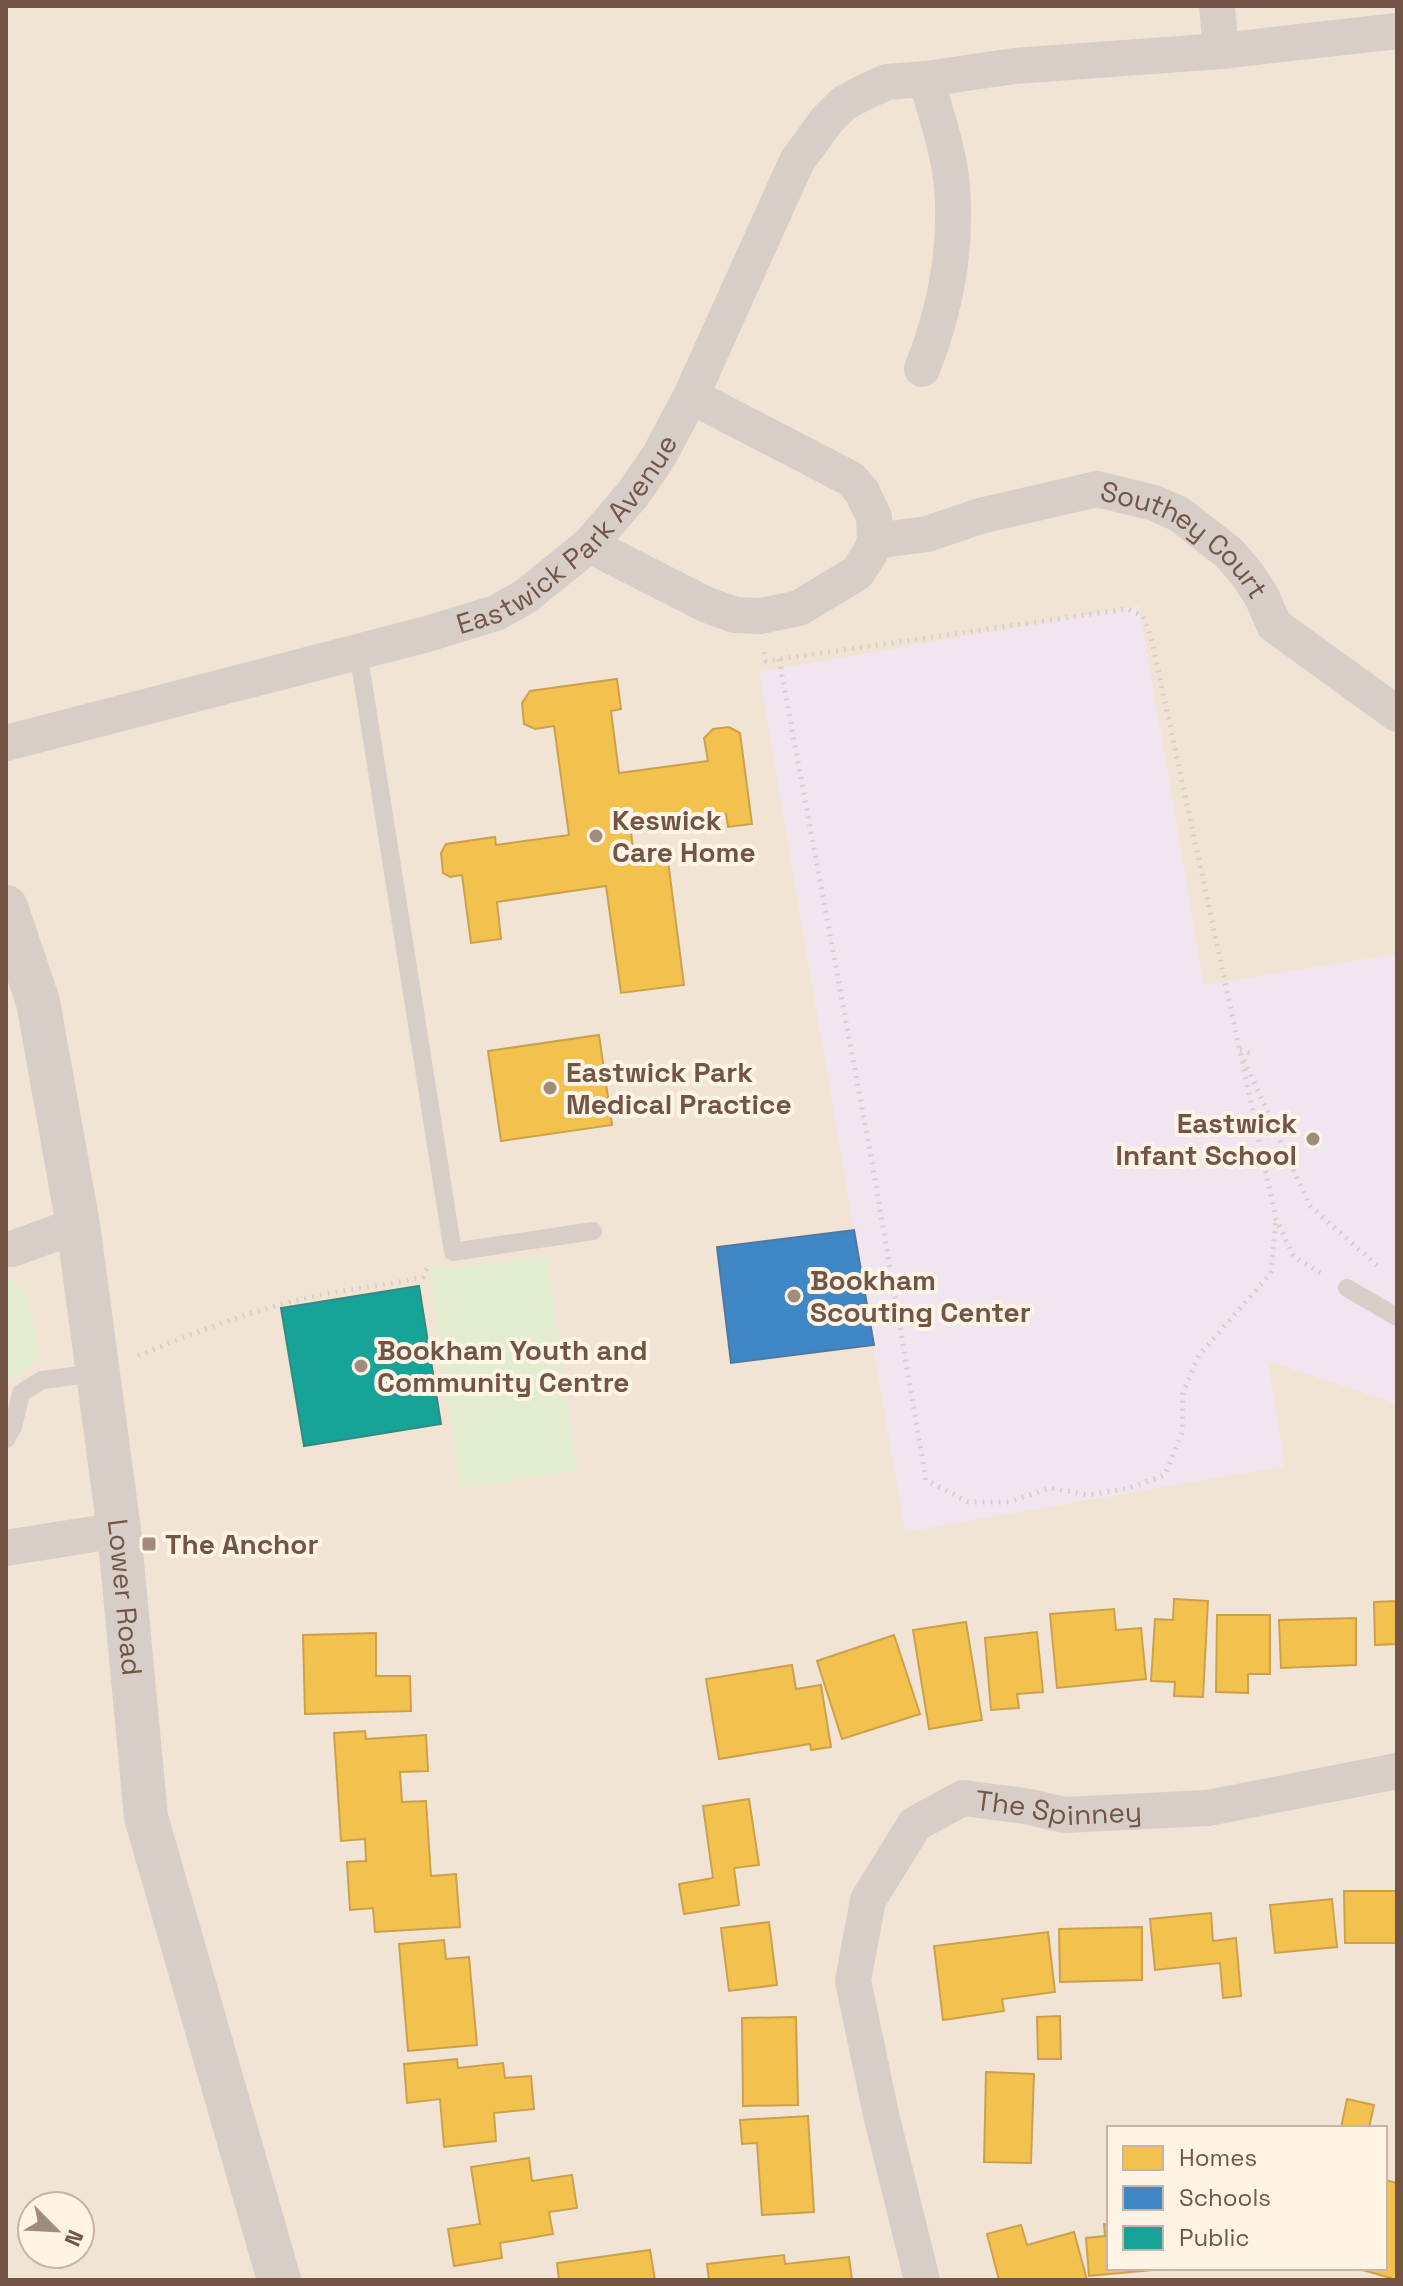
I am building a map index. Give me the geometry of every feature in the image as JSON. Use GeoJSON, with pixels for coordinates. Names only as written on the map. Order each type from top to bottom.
{"type":"FeatureCollection","features":[{"type":"Feature","properties":{"kind":"street"},"geometry":{"type":"LineString","coordinates":[[1217,6],[1221,51]]}},
{"type":"Feature","properties":{"kind":"street","name":"Eastwick Park Avenue"},"geometry":{"type":"LineString","coordinates":[[6,743],[427,634],[496,613],[526,596],[589,545],[633,494],[659,456],[691,396],[797,161],[810,141],[844,103],[887,82],[1014,66],[1221,51],[1397,31]]}},
{"type":"Feature","properties":{"kind":"street"},"geometry":{"type":"LineString","coordinates":[[922,369],[945,299],[953,224],[952,186],[926,79]]}},
{"type":"Feature","properties":{"kind":"street"},"geometry":{"type":"LineString","coordinates":[[589,545],[707,605],[735,615],[756,616],[799,608],[857,573],[875,541],[874,517],[862,492],[851,479],[691,396]]}},
{"type":"Feature","properties":{"kind":"street","name":"Southey Court"},"geometry":{"type":"LineString","coordinates":[[875,541],[927,534],[980,516],[1097,489],[1154,503],[1179,514],[1229,553],[1262,597],[1274,625],[1397,714]]}},
{"type":"Feature","properties":{"kind":"street","name":"Lower Road"},"geometry":{"type":"LineString","coordinates":[[6,907],[38,1002],[78,1225],[119,1530],[146,1817],[279,2280]]}},
{"type":"Feature","properties":{"kind":"street"},"geometry":{"type":"LineString","coordinates":[[6,1249],[78,1225]]}},
{"type":"Feature","properties":{"kind":"street"},"geometry":{"type":"LineString","coordinates":[[6,1548],[119,1530]]}},
{"type":"Feature","properties":{"kind":"street","name":"The Spinney"},"geometry":{"type":"LineString","coordinates":[[922,2280],[882,2119],[853,1981],[868,1900],[915,1824],[963,1798],[1065,1815],[1208,1808],[1397,1771]]}},
{"type":"Feature","properties":{"kind":"lane"},"geometry":{"type":"LineString","coordinates":[[358,651],[453,1252],[593,1231]]}},
{"type":"Feature","properties":{"kind":"lane"},"geometry":{"type":"LineString","coordinates":[[1347,1288],[1397,1317]]}},
{"type":"Feature","properties":{"kind":"lane"},"geometry":{"type":"LineString","coordinates":[[6,1439],[13,1427],[21,1393],[42,1380],[97,1373]]}},
{"type":"Feature","properties":{"kind":"path"},"geometry":{"type":"LineString","coordinates":[[756,616],[766,661],[1127,609],[1143,616],[1151,637],[1276,1219],[1294,1257],[1347,1288]]}},
{"type":"Feature","properties":{"kind":"path"},"geometry":{"type":"LineString","coordinates":[[779,659],[869,1146],[926,1480],[968,1502],[1009,1502],[1050,1488],[1088,1495],[1129,1488],[1165,1475],[1182,1433],[1183,1393],[1199,1355],[1271,1273],[1276,1219]]}},
{"type":"Feature","properties":{"kind":"path"},"geometry":{"type":"LineString","coordinates":[[1240,1050],[1254,1054]]}},
{"type":"Feature","properties":{"kind":"path"},"geometry":{"type":"LineString","coordinates":[[1240,1050],[1310,1206],[1385,1272]]}},
{"type":"Feature","properties":{"kind":"path"},"geometry":{"type":"LineString","coordinates":[[97,1373],[228,1321],[308,1298],[423,1277],[448,1224]]}},
{"type":"Feature","properties":{"kind":"shaded area"},"geometry":{"type":"Polygon","coordinates":[[[6,6],[1397,6],[1397,2280],[6,2280],[6,6]]]}},
{"type":"Feature","properties":{"kind":"shaded area"},"geometry":{"type":"Polygon","coordinates":[[[1139,606],[1204,985],[1397,954],[1397,1404],[1268,1361],[1285,1466],[905,1532],[759,672],[1139,606]]]}},
{"type":"Feature","properties":{"kind":"green space"},"geometry":{"type":"Polygon","coordinates":[[[547,1255],[577,1471],[460,1488],[429,1266],[451,1269],[547,1255]]]}},
{"type":"Feature","properties":{"kind":"green space"},"geometry":{"type":"Polygon","coordinates":[[[6,1276],[21,1287],[29,1302],[39,1358],[6,1384],[6,1276]]]}},
{"type":"Feature","properties":{"kind":"building: Homes","name":"Keswick Care Home"},"geometry":{"type":"Polygon","coordinates":[[[617,679],[621,709],[611,711],[619,773],[708,761],[704,738],[713,729],[729,727],[740,733],[752,824],[728,827],[726,814],[716,815],[716,820],[631,832],[634,857],[667,853],[684,985],[621,993],[606,886],[497,902],[501,939],[471,943],[462,875],[450,877],[443,873],[441,853],[446,844],[495,837],[496,845],[569,835],[554,726],[535,729],[524,724],[522,703],[530,691],[617,679]]]}},
{"type":"Feature","properties":{"kind":"building: Homes","name":"Eastwick Park Medical Practice"},"geometry":{"type":"Polygon","coordinates":[[[599,1035],[612,1125],[501,1141],[488,1051],[599,1035]]]}},
{"type":"Feature","properties":{"kind":"building: Homes"},"geometry":{"type":"Polygon","coordinates":[[[1174,1599],[1208,1601],[1203,1697],[1174,1696],[1175,1682],[1151,1681],[1155,1619],[1173,1620],[1174,1599]]]}},
{"type":"Feature","properties":{"kind":"building: Homes"},"geometry":{"type":"Polygon","coordinates":[[[1397,1601],[1397,1644],[1375,1645],[1374,1602],[1397,1601]]]}},
{"type":"Feature","properties":{"kind":"building: Homes"},"geometry":{"type":"Polygon","coordinates":[[[1114,1609],[1116,1630],[1141,1628],[1146,1679],[1057,1688],[1050,1614],[1114,1609]]]}},
{"type":"Feature","properties":{"kind":"building: Homes"},"geometry":{"type":"Polygon","coordinates":[[[1217,1615],[1270,1615],[1270,1674],[1248,1674],[1248,1693],[1216,1692],[1217,1615]]]}},
{"type":"Feature","properties":{"kind":"building: Homes"},"geometry":{"type":"Polygon","coordinates":[[[1356,1618],[1356,1665],[1281,1668],[1279,1620],[1356,1618]]]}},
{"type":"Feature","properties":{"kind":"building: Homes"},"geometry":{"type":"Polygon","coordinates":[[[966,1622],[982,1720],[929,1729],[913,1630],[966,1622]]]}},
{"type":"Feature","properties":{"kind":"building: Homes"},"geometry":{"type":"Polygon","coordinates":[[[1037,1632],[1043,1692],[1017,1694],[1019,1708],[991,1710],[985,1638],[1037,1632]]]}},
{"type":"Feature","properties":{"kind":"building: Homes"},"geometry":{"type":"Polygon","coordinates":[[[376,1633],[376,1676],[410,1676],[411,1711],[305,1714],[303,1635],[376,1633]]]}},
{"type":"Feature","properties":{"kind":"building: Homes"},"geometry":{"type":"Polygon","coordinates":[[[894,1635],[920,1714],[842,1739],[817,1661],[894,1635]]]}},
{"type":"Feature","properties":{"kind":"building: Homes"},"geometry":{"type":"Polygon","coordinates":[[[792,1665],[796,1689],[821,1685],[831,1747],[811,1750],[810,1744],[719,1759],[706,1679],[792,1665]]]}},
{"type":"Feature","properties":{"kind":"building: Homes"},"geometry":{"type":"Polygon","coordinates":[[[365,1731],[366,1739],[426,1735],[428,1771],[400,1772],[402,1802],[426,1801],[431,1876],[456,1874],[460,1927],[375,1932],[373,1908],[350,1910],[347,1862],[366,1861],[365,1839],[341,1841],[334,1733],[365,1731]]]}},
{"type":"Feature","properties":{"kind":"building: Homes"},"geometry":{"type":"Polygon","coordinates":[[[749,1799],[759,1865],[734,1868],[739,1905],[684,1914],[679,1884],[713,1878],[703,1806],[749,1799]]]}},
{"type":"Feature","properties":{"kind":"building: Homes"},"geometry":{"type":"Polygon","coordinates":[[[1344,1891],[1397,1891],[1397,1943],[1345,1943],[1344,1891]]]}},
{"type":"Feature","properties":{"kind":"building: Homes"},"geometry":{"type":"Polygon","coordinates":[[[1332,1899],[1337,1947],[1275,1953],[1270,1905],[1332,1899]]]}},
{"type":"Feature","properties":{"kind":"building: Homes"},"geometry":{"type":"Polygon","coordinates":[[[1211,1913],[1213,1941],[1236,1938],[1241,1996],[1223,1998],[1220,1963],[1155,1970],[1150,1919],[1211,1913]]]}},
{"type":"Feature","properties":{"kind":"building: Homes"},"geometry":{"type":"Polygon","coordinates":[[[769,1922],[777,1985],[729,1991],[721,1928],[769,1922]]]}},
{"type":"Feature","properties":{"kind":"building: Homes"},"geometry":{"type":"Polygon","coordinates":[[[1142,1927],[1142,1980],[1060,1982],[1059,1929],[1142,1927]]]}},
{"type":"Feature","properties":{"kind":"building: Homes"},"geometry":{"type":"Polygon","coordinates":[[[1048,1932],[1055,1992],[1002,1999],[1004,2011],[943,2020],[934,1946],[1048,1932]]]}},
{"type":"Feature","properties":{"kind":"building: Homes"},"geometry":{"type":"Polygon","coordinates":[[[444,1940],[446,1959],[469,1957],[477,2045],[408,2051],[399,1944],[444,1940]]]}},
{"type":"Feature","properties":{"kind":"building: Homes"},"geometry":{"type":"Polygon","coordinates":[[[1060,2016],[1061,2059],[1038,2059],[1037,2017],[1060,2016]]]}},
{"type":"Feature","properties":{"kind":"building: Homes"},"geometry":{"type":"Polygon","coordinates":[[[796,2017],[798,2105],[743,2106],[742,2018],[796,2017]]]}},
{"type":"Feature","properties":{"kind":"building: Homes"},"geometry":{"type":"Polygon","coordinates":[[[457,2059],[458,2068],[503,2063],[505,2078],[531,2076],[534,2109],[494,2113],[496,2141],[444,2147],[440,2099],[407,2103],[404,2064],[457,2059]]]}},
{"type":"Feature","properties":{"kind":"building: Homes"},"geometry":{"type":"Polygon","coordinates":[[[986,2072],[1034,2074],[1031,2163],[984,2162],[986,2072]]]}},
{"type":"Feature","properties":{"kind":"building: Homes"},"geometry":{"type":"Polygon","coordinates":[[[1347,2099],[1374,2105],[1369,2126],[1341,2126],[1347,2099]]]}},
{"type":"Feature","properties":{"kind":"building: Homes"},"geometry":{"type":"Polygon","coordinates":[[[808,2116],[814,2212],[762,2215],[757,2143],[742,2144],[740,2120],[808,2116]]]}},
{"type":"Feature","properties":{"kind":"building: Homes"},"geometry":{"type":"Polygon","coordinates":[[[529,2158],[532,2181],[572,2175],[577,2208],[549,2212],[553,2234],[500,2243],[502,2258],[454,2266],[448,2229],[480,2224],[471,2167],[529,2158]]]}},
{"type":"Feature","properties":{"kind":"building: Homes"},"geometry":{"type":"Polygon","coordinates":[[[1387,2180],[1397,2183],[1397,2280],[1363,2270],[1387,2270],[1387,2180]]]}},
{"type":"Feature","properties":{"kind":"building: Homes"},"geometry":{"type":"Polygon","coordinates":[[[1104,2224],[1107,2224],[1107,2270],[1153,2270],[1089,2276],[1086,2238],[1105,2236],[1104,2224]]]}},
{"type":"Feature","properties":{"kind":"building: Homes"},"geometry":{"type":"Polygon","coordinates":[[[1021,2225],[1027,2245],[1074,2232],[1087,2280],[999,2280],[987,2234],[1021,2225]]]}},
{"type":"Feature","properties":{"kind":"building: Homes"},"geometry":{"type":"Polygon","coordinates":[[[650,2250],[655,2280],[559,2280],[557,2263],[650,2250]]]}},
{"type":"Feature","properties":{"kind":"building: Homes"},"geometry":{"type":"Polygon","coordinates":[[[784,2255],[785,2264],[849,2257],[852,2280],[709,2280],[707,2264],[784,2255]]]}},
{"type":"Feature","properties":{"kind":"building: Schools","name":"Bookham Scouting Center"},"geometry":{"type":"Polygon","coordinates":[[[854,1230],[874,1345],[731,1363],[717,1247],[854,1230]]]}},
{"type":"Feature","properties":{"kind":"building: Public","name":"Bookham Youth and Community Centre"},"geometry":{"type":"Polygon","coordinates":[[[419,1286],[441,1424],[304,1446],[281,1308],[419,1286]]]}},
{"type":"Feature","properties":{"kind":"place","name":"Keswick Care Home"},"geometry":{"type":"Point","coordinates":[596,836]}},
{"type":"Feature","properties":{"kind":"place","name":"Eastwick Park Medical Practice"},"geometry":{"type":"Point","coordinates":[550,1088]}},
{"type":"Feature","properties":{"kind":"place","name":"Eastwick Infant School"},"geometry":{"type":"Point","coordinates":[1313,1139]}},
{"type":"Feature","properties":{"kind":"place","name":"Bookham Scouting Center"},"geometry":{"type":"Point","coordinates":[794,1296]}},
{"type":"Feature","properties":{"kind":"place","name":"Bookham Youth and Community Centre"},"geometry":{"type":"Point","coordinates":[361,1366]}},
{"type":"Feature","properties":{"kind":"place","name":"The Anchor"},"geometry":{"type":"Point","coordinates":[149,1544]}}]}
